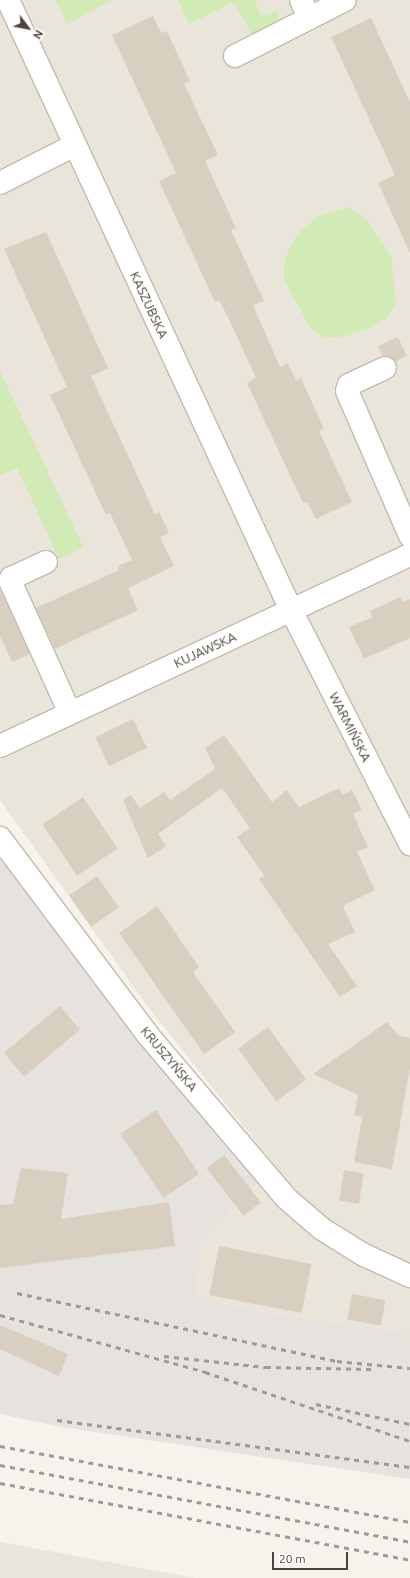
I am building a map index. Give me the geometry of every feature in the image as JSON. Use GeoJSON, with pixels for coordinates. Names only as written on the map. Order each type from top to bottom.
{"type":"FeatureCollection","features":[{"type":"Feature","properties":{"kind":"street","name":"KASZUBSKA"},"geometry":{"type":"LineString","coordinates":[[8,0],[291,610]]}},
{"type":"Feature","properties":{"kind":"street"},"geometry":{"type":"LineString","coordinates":[[235,56],[305,9],[346,0]]}},
{"type":"Feature","properties":{"kind":"street"},"geometry":{"type":"LineString","coordinates":[[0,182],[75,145]]}},
{"type":"Feature","properties":{"kind":"street"},"geometry":{"type":"LineString","coordinates":[[385,368],[350,385],[347,391],[410,536]]}},
{"type":"Feature","properties":{"kind":"street","name":"KUJAWSKA"},"geometry":{"type":"LineString","coordinates":[[0,746],[410,555]]}},
{"type":"Feature","properties":{"kind":"street"},"geometry":{"type":"LineString","coordinates":[[46,562],[11,578],[11,583],[70,714]]}},
{"type":"Feature","properties":{"kind":"street","name":"WARMIŃSKA"},"geometry":{"type":"LineString","coordinates":[[291,610],[410,844]]}},
{"type":"Feature","properties":{"kind":"street","name":"KRUSZYŃSKA"},"geometry":{"type":"LineString","coordinates":[[0,838],[147,1034],[286,1198],[322,1229],[364,1255],[410,1276]]}},
{"type":"Feature","properties":{"kind":"shaded area"},"geometry":{"type":"Polygon","coordinates":[[[0,0],[410,0],[410,1333],[286,1316],[196,1299],[202,1243],[276,1167],[151,1011],[0,800],[0,0]]]}},
{"type":"Feature","properties":{"kind":"shaded area"},"geometry":{"type":"Polygon","coordinates":[[[0,854],[260,1182],[202,1243],[196,1299],[286,1316],[410,1333],[410,1479],[62,1427],[0,1414],[0,854]]]}},
{"type":"Feature","properties":{"kind":"shaded area"},"geometry":{"type":"Polygon","coordinates":[[[0,1542],[195,1578],[0,1578],[0,1542]]]}},
{"type":"Feature","properties":{"kind":"green space"},"geometry":{"type":"Polygon","coordinates":[[[56,0],[113,0],[67,24],[56,0]]]}},
{"type":"Feature","properties":{"kind":"green space"},"geometry":{"type":"Polygon","coordinates":[[[178,0],[254,0],[261,16],[278,11],[278,19],[275,26],[253,37],[234,2],[189,24],[178,0]]]}},
{"type":"Feature","properties":{"kind":"green space"},"geometry":{"type":"Polygon","coordinates":[[[349,207],[366,218],[391,255],[396,303],[387,318],[371,328],[339,338],[322,337],[311,329],[284,280],[284,263],[292,242],[303,228],[320,216],[349,207]]]}},
{"type":"Feature","properties":{"kind":"green space"},"geometry":{"type":"Polygon","coordinates":[[[0,371],[84,548],[59,559],[17,468],[0,475],[0,371]]]}},
{"type":"Feature","properties":{"kind":"building"},"geometry":{"type":"Polygon","coordinates":[[[153,16],[161,33],[167,31],[190,81],[184,84],[218,155],[205,161],[236,228],[231,230],[264,301],[253,305],[280,367],[288,363],[296,381],[301,378],[324,429],[319,431],[352,502],[316,519],[307,502],[303,503],[247,383],[256,378],[228,317],[219,300],[215,302],[159,181],[176,173],[112,35],[153,16]]]}},
{"type":"Feature","properties":{"kind":"building"},"geometry":{"type":"Polygon","coordinates":[[[371,18],[410,102],[410,253],[378,183],[395,175],[331,37],[371,18]]]}},
{"type":"Feature","properties":{"kind":"building"},"geometry":{"type":"Polygon","coordinates":[[[46,232],[108,368],[91,376],[155,514],[159,512],[169,533],[160,537],[174,566],[128,588],[138,610],[55,649],[36,608],[119,570],[118,566],[132,560],[110,513],[106,515],[50,395],[67,387],[4,249],[46,232]]]}},
{"type":"Feature","properties":{"kind":"building"},"geometry":{"type":"Polygon","coordinates":[[[398,337],[407,356],[395,362],[383,356],[378,346],[398,337]]]}},
{"type":"Feature","properties":{"kind":"building"},"geometry":{"type":"Polygon","coordinates":[[[0,589],[30,654],[12,662],[0,636],[0,589]]]}},
{"type":"Feature","properties":{"kind":"building"},"geometry":{"type":"Polygon","coordinates":[[[400,597],[403,602],[410,599],[410,638],[364,659],[349,627],[372,617],[370,611],[400,597]]]}},
{"type":"Feature","properties":{"kind":"building"},"geometry":{"type":"Polygon","coordinates":[[[133,719],[147,748],[109,766],[95,737],[133,719]]]}},
{"type":"Feature","properties":{"kind":"building"},"geometry":{"type":"Polygon","coordinates":[[[224,735],[272,802],[287,790],[299,807],[339,788],[343,795],[352,790],[362,810],[353,814],[368,847],[357,852],[375,890],[343,906],[355,932],[328,944],[357,986],[340,997],[259,879],[265,876],[237,837],[250,828],[222,788],[158,834],[166,846],[148,858],[123,800],[131,795],[140,808],[164,792],[170,800],[215,769],[205,748],[224,735]]]}},
{"type":"Feature","properties":{"kind":"building"},"geometry":{"type":"Polygon","coordinates":[[[83,797],[118,848],[77,876],[42,824],[83,797]]]}},
{"type":"Feature","properties":{"kind":"building"},"geometry":{"type":"Polygon","coordinates":[[[97,876],[119,907],[91,927],[69,896],[97,876]]]}},
{"type":"Feature","properties":{"kind":"building"},"geometry":{"type":"Polygon","coordinates":[[[157,906],[199,967],[193,972],[235,1032],[204,1054],[119,933],[157,906]]]}},
{"type":"Feature","properties":{"kind":"building"},"geometry":{"type":"Polygon","coordinates":[[[60,1006],[80,1030],[24,1077],[4,1053],[60,1006]]]}},
{"type":"Feature","properties":{"kind":"building"},"geometry":{"type":"Polygon","coordinates":[[[387,1022],[399,1036],[410,1038],[410,1067],[392,1169],[354,1162],[362,1117],[354,1115],[358,1095],[313,1074],[387,1022]]]}},
{"type":"Feature","properties":{"kind":"building"},"geometry":{"type":"Polygon","coordinates":[[[268,1027],[306,1080],[276,1101],[238,1049],[268,1027]]]}},
{"type":"Feature","properties":{"kind":"building"},"geometry":{"type":"Polygon","coordinates":[[[156,1110],[199,1174],[163,1198],[120,1134],[156,1110]]]}},
{"type":"Feature","properties":{"kind":"building"},"geometry":{"type":"Polygon","coordinates":[[[224,1155],[261,1202],[244,1216],[207,1169],[224,1155]]]}},
{"type":"Feature","properties":{"kind":"building"},"geometry":{"type":"Polygon","coordinates":[[[21,1168],[68,1173],[61,1219],[169,1202],[175,1246],[0,1268],[0,1205],[13,1204],[21,1168]]]}},
{"type":"Feature","properties":{"kind":"building"},"geometry":{"type":"Polygon","coordinates":[[[344,1170],[364,1173],[359,1204],[339,1201],[344,1170]]]}},
{"type":"Feature","properties":{"kind":"building"},"geometry":{"type":"Polygon","coordinates":[[[219,1246],[311,1264],[302,1313],[209,1295],[219,1246]]]}},
{"type":"Feature","properties":{"kind":"building"},"geometry":{"type":"Polygon","coordinates":[[[352,1294],[385,1300],[381,1326],[347,1320],[352,1294]]]}},
{"type":"Feature","properties":{"kind":"building"},"geometry":{"type":"Polygon","coordinates":[[[0,1325],[68,1354],[59,1376],[0,1349],[0,1325]]]}},
{"type":"Feature","properties":{"kind":"railway"},"geometry":{"type":"LineString","coordinates":[[17,1293],[337,1361],[410,1368]]}},
{"type":"Feature","properties":{"kind":"railway"},"geometry":{"type":"LineString","coordinates":[[0,1315],[205,1372],[410,1441]]}},
{"type":"Feature","properties":{"kind":"railway"},"geometry":{"type":"LineString","coordinates":[[164,1356],[266,1367],[372,1369]]}},
{"type":"Feature","properties":{"kind":"railway"},"geometry":{"type":"LineString","coordinates":[[316,1404],[410,1424]]}},
{"type":"Feature","properties":{"kind":"railway"},"geometry":{"type":"LineString","coordinates":[[57,1420],[410,1467]]}},
{"type":"Feature","properties":{"kind":"railway"},"geometry":{"type":"LineString","coordinates":[[0,1446],[410,1522]]}},
{"type":"Feature","properties":{"kind":"railway"},"geometry":{"type":"LineString","coordinates":[[0,1465],[410,1542]]}},
{"type":"Feature","properties":{"kind":"railway"},"geometry":{"type":"LineString","coordinates":[[0,1483],[410,1560]]}}]}
